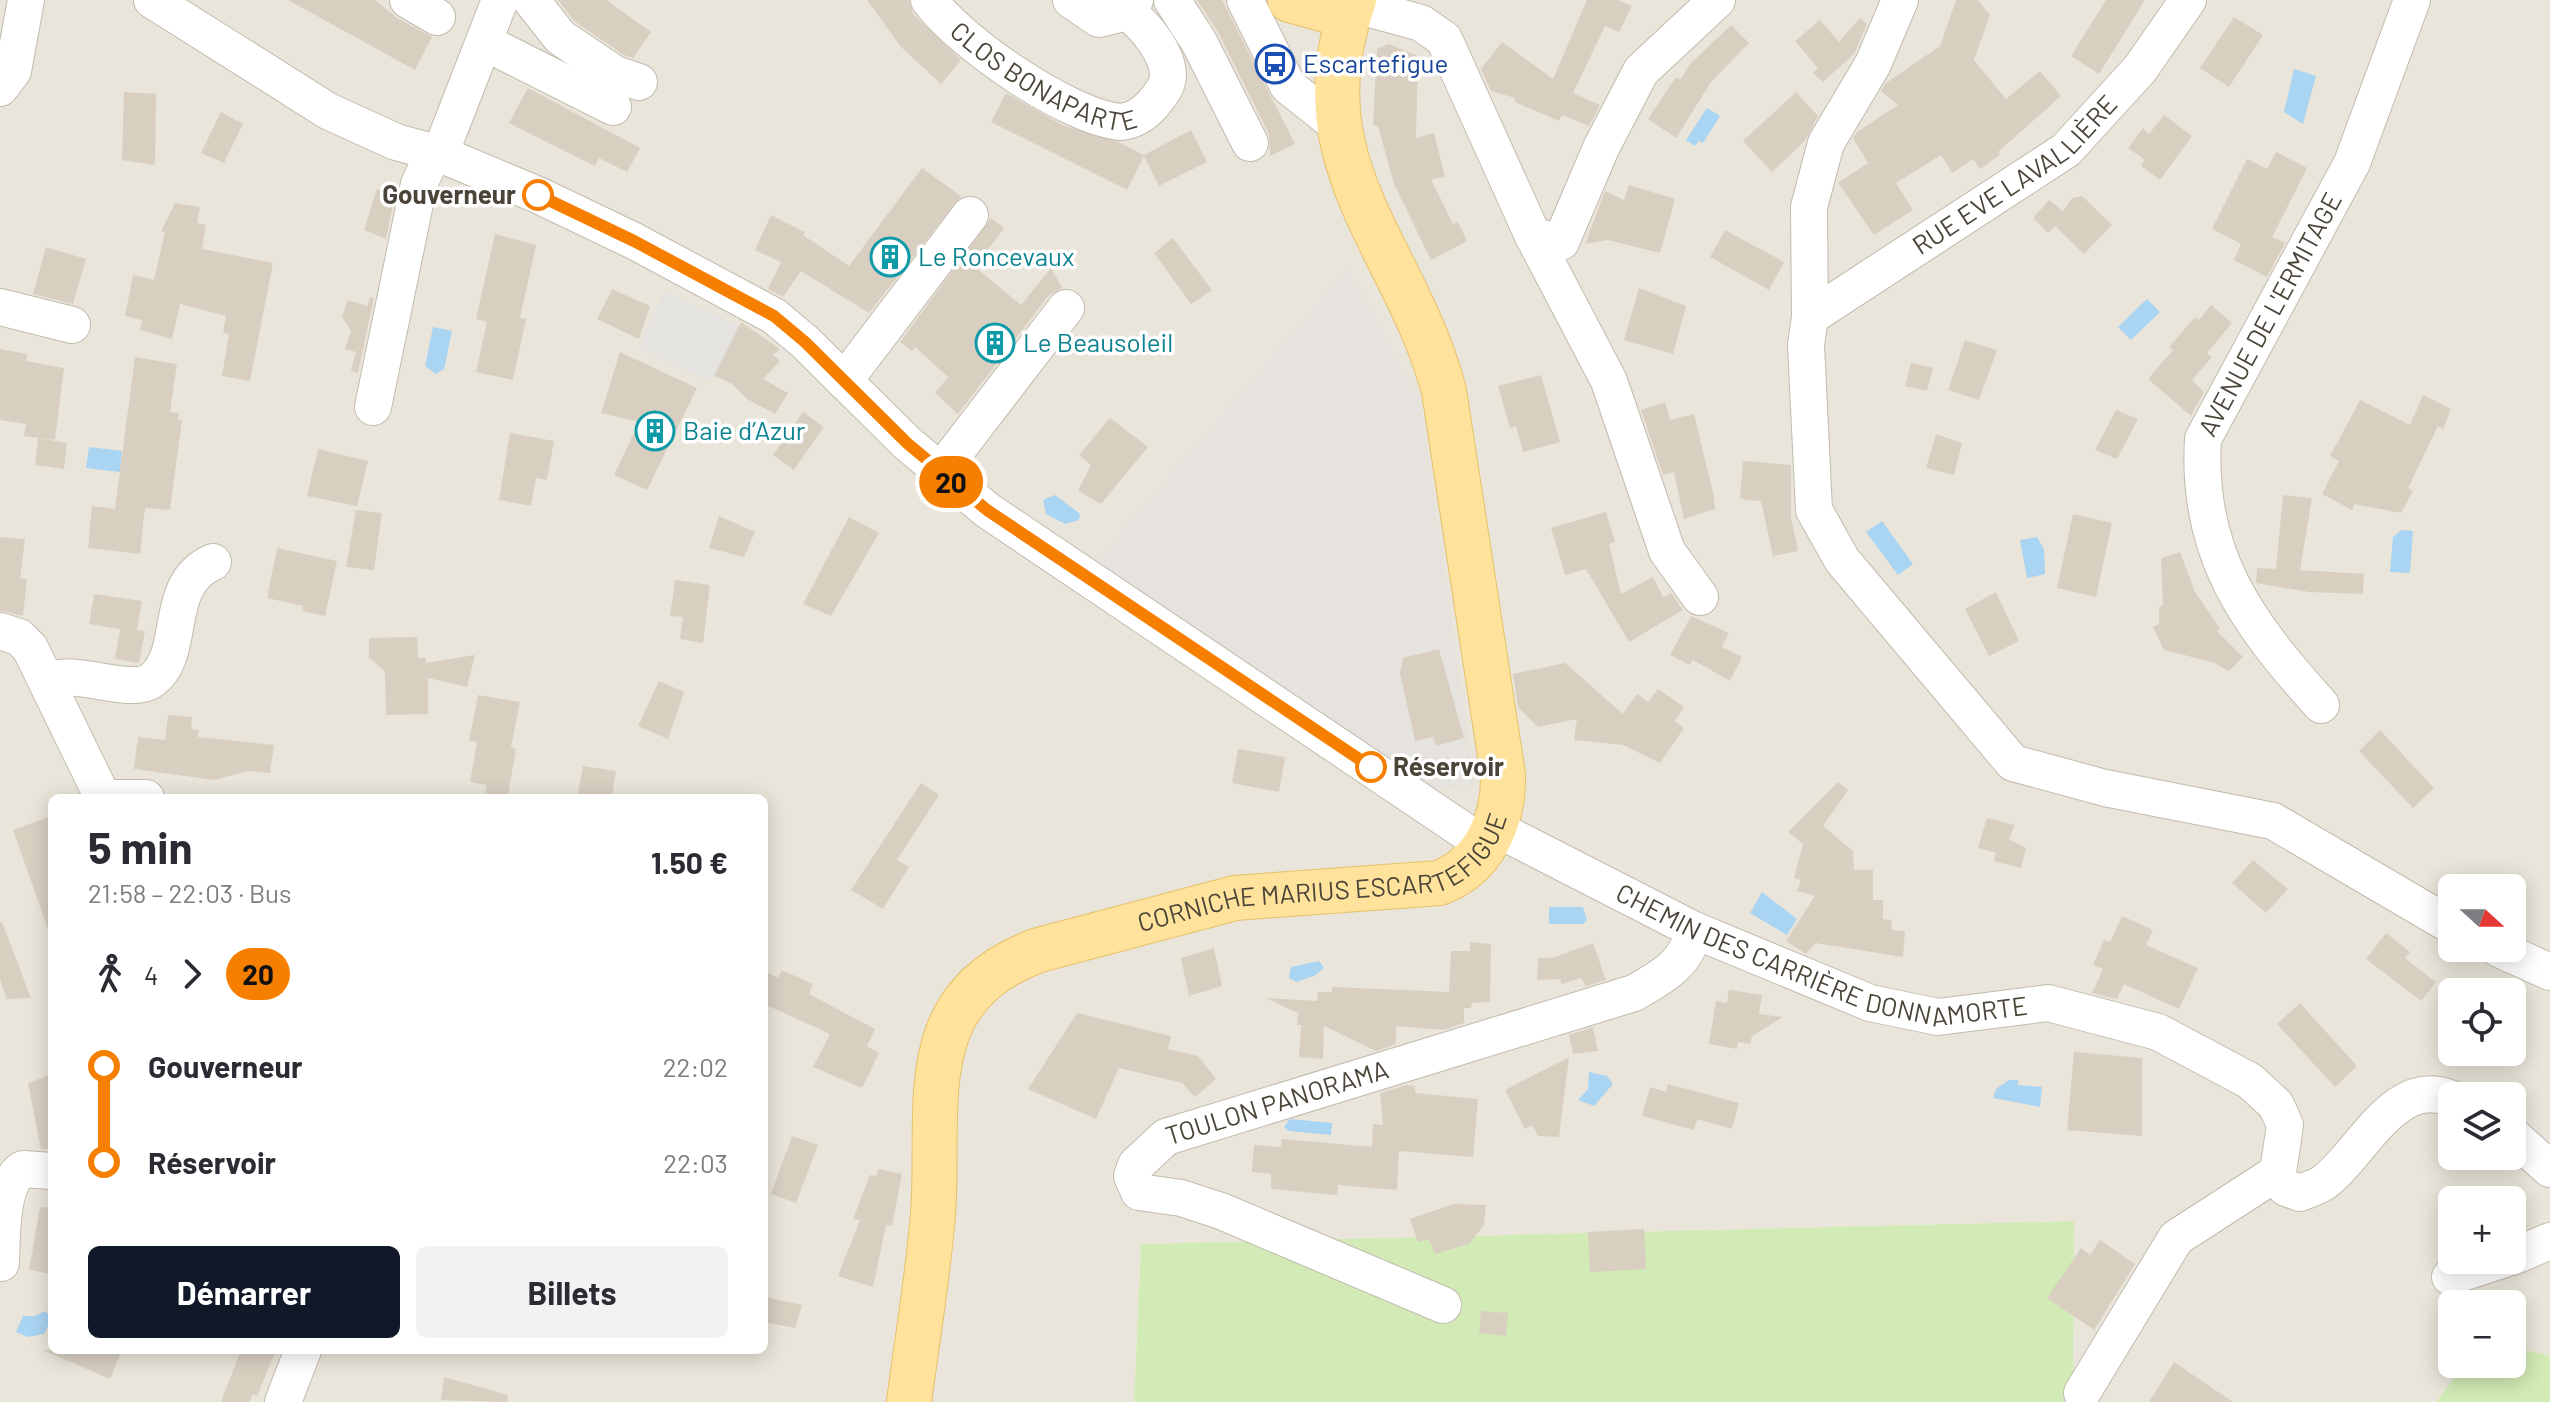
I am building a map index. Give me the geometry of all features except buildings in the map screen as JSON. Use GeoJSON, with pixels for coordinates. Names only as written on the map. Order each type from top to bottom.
{"type":"FeatureCollection","features":[{"type":"Feature","properties":{"kind":"main road"},"geometry":{"type":"LineString","coordinates":[[1290,0],[1351,7]]}},
{"type":"Feature","properties":{"kind":"main road","name":"CORNICHE MARIUS ESCARTEFIGUE"},"geometry":{"type":"LineString","coordinates":[[909,1402],[934,1199],[934,1081],[945,1039],[964,1002],[979,984],[1014,959],[1198,905],[1271,894],[1439,883],[1465,868],[1490,837],[1501,812],[1503,775],[1444,391],[1435,359],[1381,249],[1351,175],[1337,125],[1338,68],[1351,7]]}},
{"type":"Feature","properties":{"kind":"street"},"geometry":{"type":"LineString","coordinates":[[0,88],[13,71],[26,0]]}},
{"type":"Feature","properties":{"kind":"street","name":"CHEMIN DES CARRIÈRE DONNAMORTE"},"geometry":{"type":"LineString","coordinates":[[152,0],[328,111],[396,142],[437,153],[606,226],[754,304],[791,328],[940,472],[987,510],[1490,837],[1694,930],[1870,1003],[1938,1017],[2048,1003],[2158,1032],[2250,1081],[2276,1105],[2285,1125],[2278,1172]]}},
{"type":"Feature","properties":{"kind":"street"},"geometry":{"type":"LineString","coordinates":[[373,407],[419,184],[437,153],[500,0]]}},
{"type":"Feature","properties":{"kind":"street"},"geometry":{"type":"LineString","coordinates":[[531,0],[560,37],[622,78],[639,82]]}},
{"type":"Feature","properties":{"kind":"street","name":"CLOS BONAPARTE"},"geometry":{"type":"LineString","coordinates":[[929,0],[953,26],[1015,74],[1078,108],[1120,122],[1146,111],[1168,79],[1153,40],[1131,6],[1099,19],[1071,0]]}},
{"type":"Feature","properties":{"kind":"street"},"geometry":{"type":"LineString","coordinates":[[1172,0],[1199,42],[1250,143]]}},
{"type":"Feature","properties":{"kind":"street"},"geometry":{"type":"LineString","coordinates":[[1245,0],[1288,86],[1337,125]]}},
{"type":"Feature","properties":{"kind":"street"},"geometry":{"type":"LineString","coordinates":[[1533,236],[1561,242],[1601,148],[1641,71],[1717,0]]}},
{"type":"Feature","properties":{"kind":"street"},"geometry":{"type":"LineString","coordinates":[[1900,0],[1873,64],[1826,143],[1809,207],[1810,317],[1806,345],[1814,510],[1842,560],[2013,763],[2105,788],[2273,821],[2438,918]]}},
{"type":"Feature","properties":{"kind":"street","name":"RUE EVE LAVALLIÈRE"},"geometry":{"type":"LineString","coordinates":[[1810,317],[2066,150],[2140,69],[2188,0]]}},
{"type":"Feature","properties":{"kind":"street","name":"AVENUE DE L'ERMITAGE"},"geometry":{"type":"LineString","coordinates":[[2321,705],[2265,643],[2229,580],[2211,532],[2200,483],[2203,439],[2352,163],[2412,0]]}},
{"type":"Feature","properties":{"kind":"street"},"geometry":{"type":"LineString","coordinates":[[1351,7],[1421,23],[1444,39],[1533,236],[1609,381],[1667,551],[1700,597]]}},
{"type":"Feature","properties":{"kind":"street"},"geometry":{"type":"LineString","coordinates":[[484,42],[613,107]]}},
{"type":"Feature","properties":{"kind":"street"},"geometry":{"type":"LineString","coordinates":[[844,381],[970,215]]}},
{"type":"Feature","properties":{"kind":"street"},"geometry":{"type":"LineString","coordinates":[[0,307],[72,325]]}},
{"type":"Feature","properties":{"kind":"street"},"geometry":{"type":"LineString","coordinates":[[940,472],[1066,308]]}},
{"type":"Feature","properties":{"kind":"street"},"geometry":{"type":"LineString","coordinates":[[47,681],[60,676],[138,684],[152,680],[164,665],[180,603],[191,579],[196,571],[213,562]]}},
{"type":"Feature","properties":{"kind":"street"},"geometry":{"type":"LineString","coordinates":[[0,631],[27,642],[101,794]]}},
{"type":"Feature","properties":{"kind":"street","name":"TOULON PANORAMA"},"geometry":{"type":"LineString","coordinates":[[1443,1305],[1221,1211],[1181,1198],[1139,1192],[1132,1176],[1136,1165],[1166,1137],[1634,993],[1669,974],[1690,947],[1694,930]]}},
{"type":"Feature","properties":{"kind":"street"},"geometry":{"type":"LineString","coordinates":[[2526,961],[2550,972]]}},
{"type":"Feature","properties":{"kind":"street"},"geometry":{"type":"LineString","coordinates":[[2278,1172],[2277,1179],[2286,1188],[2300,1193],[2323,1183],[2391,1111],[2413,1097],[2438,1093]]}},
{"type":"Feature","properties":{"kind":"street"},"geometry":{"type":"LineString","coordinates":[[2526,1148],[2550,1169]]}},
{"type":"Feature","properties":{"kind":"street"},"geometry":{"type":"LineString","coordinates":[[1,1263],[4,1201],[10,1180],[23,1169],[48,1171]]}},
{"type":"Feature","properties":{"kind":"street"},"geometry":{"type":"LineString","coordinates":[[2082,1393],[2176,1238],[2278,1172]]}},
{"type":"Feature","properties":{"kind":"street"},"geometry":{"type":"LineString","coordinates":[[2526,1251],[2550,1241]]}},
{"type":"Feature","properties":{"kind":"street"},"geometry":{"type":"LineString","coordinates":[[2450,1277],[2459,1274]]}},
{"type":"Feature","properties":{"kind":"street"},"geometry":{"type":"LineString","coordinates":[[283,1402],[301,1354]]}},
{"type":"Feature","properties":{"kind":"shaded area"},"geometry":{"type":"Polygon","coordinates":[[[0,0],[2550,0],[2550,1356],[2526,1350],[2526,1290],[2438,1290],[2438,1378],[2454,1378],[2436,1402],[2073,1402],[2074,1221],[1141,1244],[1134,1402],[0,1402],[0,0]]]}},
{"type":"Feature","properties":{"kind":"shaded area"},"geometry":{"type":"Polygon","coordinates":[[[1348,268],[1419,398],[1475,785],[1436,789],[1093,564],[1348,268]]]}},
{"type":"Feature","properties":{"kind":"shaded area"},"geometry":{"type":"Polygon","coordinates":[[[664,291],[740,326],[710,382],[639,348],[664,291]]]}},
{"type":"Feature","properties":{"kind":"green space"},"geometry":{"type":"Polygon","coordinates":[[[2074,1221],[2073,1402],[1134,1402],[1141,1244],[2074,1221]]]}},
{"type":"Feature","properties":{"kind":"green space"},"geometry":{"type":"Polygon","coordinates":[[[2526,1350],[2550,1356],[2550,1402],[2436,1402],[2454,1378],[2526,1378],[2526,1350]]]}},
{"type":"Feature","properties":{"kind":"water"},"geometry":{"type":"Polygon","coordinates":[[[2294,69],[2316,76],[2303,124],[2284,112],[2294,69]]]}},
{"type":"Feature","properties":{"kind":"water"},"geometry":{"type":"Polygon","coordinates":[[[1707,108],[1720,116],[1703,143],[1699,141],[1695,146],[1686,140],[1707,108]]]}},
{"type":"Feature","properties":{"kind":"water"},"geometry":{"type":"Polygon","coordinates":[[[2147,299],[2160,312],[2131,340],[2118,327],[2147,299]]]}},
{"type":"Feature","properties":{"kind":"water"},"geometry":{"type":"Polygon","coordinates":[[[433,327],[452,331],[444,369],[436,374],[425,366],[433,327]]]}},
{"type":"Feature","properties":{"kind":"water"},"geometry":{"type":"Polygon","coordinates":[[[89,447],[122,451],[120,472],[86,468],[89,447]]]}},
{"type":"Feature","properties":{"kind":"water"},"geometry":{"type":"Polygon","coordinates":[[[1055,495],[1080,514],[1079,520],[1065,524],[1046,514],[1043,500],[1055,495]]]}},
{"type":"Feature","properties":{"kind":"water"},"geometry":{"type":"Polygon","coordinates":[[[1882,521],[1913,564],[1898,575],[1866,532],[1882,521]]]}},
{"type":"Feature","properties":{"kind":"water"},"geometry":{"type":"Polygon","coordinates":[[[2401,530],[2413,531],[2410,573],[2390,572],[2393,537],[2401,530]]]}},
{"type":"Feature","properties":{"kind":"water"},"geometry":{"type":"Polygon","coordinates":[[[2037,537],[2044,549],[2045,574],[2027,578],[2020,540],[2037,537]]]}},
{"type":"Feature","properties":{"kind":"water"},"geometry":{"type":"Polygon","coordinates":[[[1762,892],[1797,919],[1787,935],[1750,913],[1762,892]]]}},
{"type":"Feature","properties":{"kind":"water"},"geometry":{"type":"Polygon","coordinates":[[[1549,907],[1583,907],[1587,920],[1583,924],[1549,924],[1549,907]]]}},
{"type":"Feature","properties":{"kind":"water"},"geometry":{"type":"Polygon","coordinates":[[[1319,961],[1324,968],[1314,976],[1296,982],[1289,978],[1291,967],[1319,961]]]}},
{"type":"Feature","properties":{"kind":"water"},"geometry":{"type":"Polygon","coordinates":[[[1589,1072],[1607,1076],[1613,1084],[1594,1106],[1578,1100],[1588,1089],[1589,1072]]]}},
{"type":"Feature","properties":{"kind":"water"},"geometry":{"type":"Polygon","coordinates":[[[2009,1080],[2018,1080],[2018,1085],[2042,1087],[2040,1107],[1993,1098],[1996,1089],[2009,1080]]]}},
{"type":"Feature","properties":{"kind":"water"},"geometry":{"type":"Polygon","coordinates":[[[1290,1119],[1332,1123],[1331,1135],[1289,1131],[1284,1127],[1290,1119]]]}},
{"type":"Feature","properties":{"kind":"water"},"geometry":{"type":"Polygon","coordinates":[[[45,1311],[48,1314],[44,1334],[28,1337],[16,1332],[23,1316],[35,1316],[45,1311]]]}},
{"type":"Feature","properties":{"kind":"bus line","name":"20"},"geometry":{"type":"LineString","coordinates":[[538,195],[606,226],[686,272],[774,316],[791,328],[907,443],[987,510],[1371,767]]}},
{"type":"Feature","properties":{"kind":"place","name":"Escartefigue"},"geometry":{"type":"Point","coordinates":[1275,64]}},
{"type":"Feature","properties":{"kind":"place","name":"Gouverneur"},"geometry":{"type":"Point","coordinates":[538,195]}},
{"type":"Feature","properties":{"kind":"place","name":"Le Roncevaux"},"geometry":{"type":"Point","coordinates":[890,257]}},
{"type":"Feature","properties":{"kind":"place","name":"Le Beausoleil"},"geometry":{"type":"Point","coordinates":[995,343]}},
{"type":"Feature","properties":{"kind":"place","name":"Baie d’Azur"},"geometry":{"type":"Point","coordinates":[655,431]}},
{"type":"Feature","properties":{"kind":"place","name":"Réservoir"},"geometry":{"type":"Point","coordinates":[1371,767]}}]}
